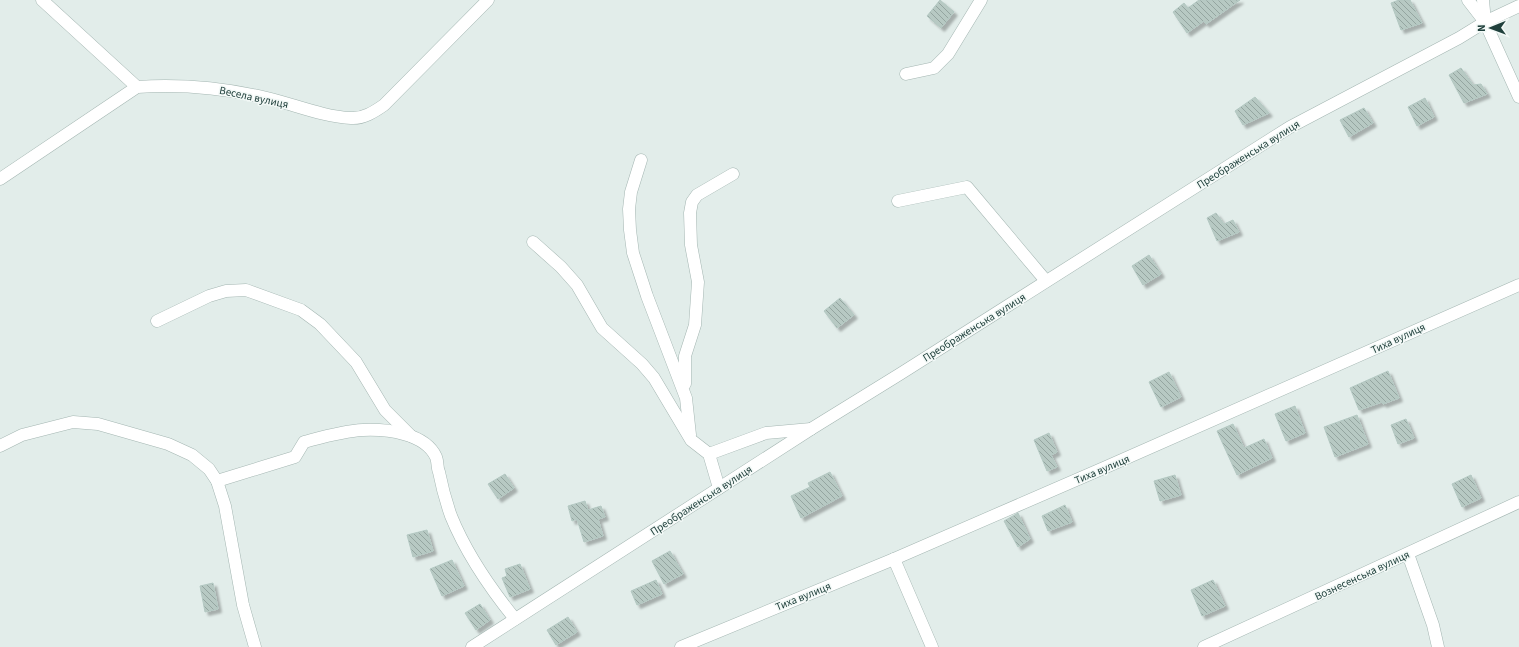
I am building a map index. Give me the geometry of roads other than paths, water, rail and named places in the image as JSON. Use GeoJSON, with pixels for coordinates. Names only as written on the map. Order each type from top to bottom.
{"type":"FeatureCollection","features":[{"type":"Feature","properties":{"kind":"street"},"geometry":{"type":"LineString","coordinates":[[42,0],[137,87]]}},
{"type":"Feature","properties":{"kind":"street","name":"Весела вулиця"},"geometry":{"type":"LineString","coordinates":[[0,179],[137,87],[164,85],[198,87],[255,96],[351,118],[368,115],[384,105],[488,0]]}},
{"type":"Feature","properties":{"kind":"street"},"geometry":{"type":"LineString","coordinates":[[906,74],[934,68],[948,54],[981,0]]}},
{"type":"Feature","properties":{"kind":"street"},"geometry":{"type":"LineString","coordinates":[[1468,0],[1485,22],[1519,98]]}},
{"type":"Feature","properties":{"kind":"street"},"geometry":{"type":"LineString","coordinates":[[1483,0],[1485,22]]}},
{"type":"Feature","properties":{"kind":"street","name":"Преображенська вулиця"},"geometry":{"type":"LineString","coordinates":[[472,647],[811,429],[1290,127],[1446,45],[1485,22],[1519,6]]}},
{"type":"Feature","properties":{"kind":"street"},"geometry":{"type":"LineString","coordinates":[[641,160],[631,192],[629,209],[630,230],[634,253],[647,296],[686,398]]}},
{"type":"Feature","properties":{"kind":"street"},"geometry":{"type":"LineString","coordinates":[[691,440],[684,369],[685,356],[695,325],[698,282],[691,244],[690,213],[692,202],[697,195],[732,174]]}},
{"type":"Feature","properties":{"kind":"street"},"geometry":{"type":"LineString","coordinates":[[898,201],[967,187],[1046,281]]}},
{"type":"Feature","properties":{"kind":"street"},"geometry":{"type":"LineString","coordinates":[[533,242],[561,267],[577,285],[602,328],[642,364],[654,378],[691,440],[709,454],[719,488]]}},
{"type":"Feature","properties":{"kind":"street","name":"Тиха вулиця"},"geometry":{"type":"LineString","coordinates":[[681,647],[894,559],[1351,360],[1519,285]]}},
{"type":"Feature","properties":{"kind":"street"},"geometry":{"type":"LineString","coordinates":[[157,321],[209,296],[226,291],[246,290],[301,310],[320,324],[356,362],[385,410],[412,437]]}},
{"type":"Feature","properties":{"kind":"street"},"geometry":{"type":"LineString","coordinates":[[0,446],[22,436],[73,422],[98,424],[168,444],[192,455],[209,469],[217,481],[225,506],[243,605],[254,647]]}},
{"type":"Feature","properties":{"kind":"street"},"geometry":{"type":"LineString","coordinates":[[709,454],[766,432],[811,429]]}},
{"type":"Feature","properties":{"kind":"street"},"geometry":{"type":"LineString","coordinates":[[217,481],[294,458],[304,442],[339,434],[363,430],[389,431],[412,437],[428,445],[436,458],[451,516],[470,554],[498,598],[515,619]]}},
{"type":"Feature","properties":{"kind":"street","name":"Вознесенська вулиця"},"geometry":{"type":"LineString","coordinates":[[1204,647],[1519,502]]}},
{"type":"Feature","properties":{"kind":"street"},"geometry":{"type":"LineString","coordinates":[[1408,554],[1433,625],[1438,647]]}},
{"type":"Feature","properties":{"kind":"street"},"geometry":{"type":"LineString","coordinates":[[894,559],[932,647]]}}]}
